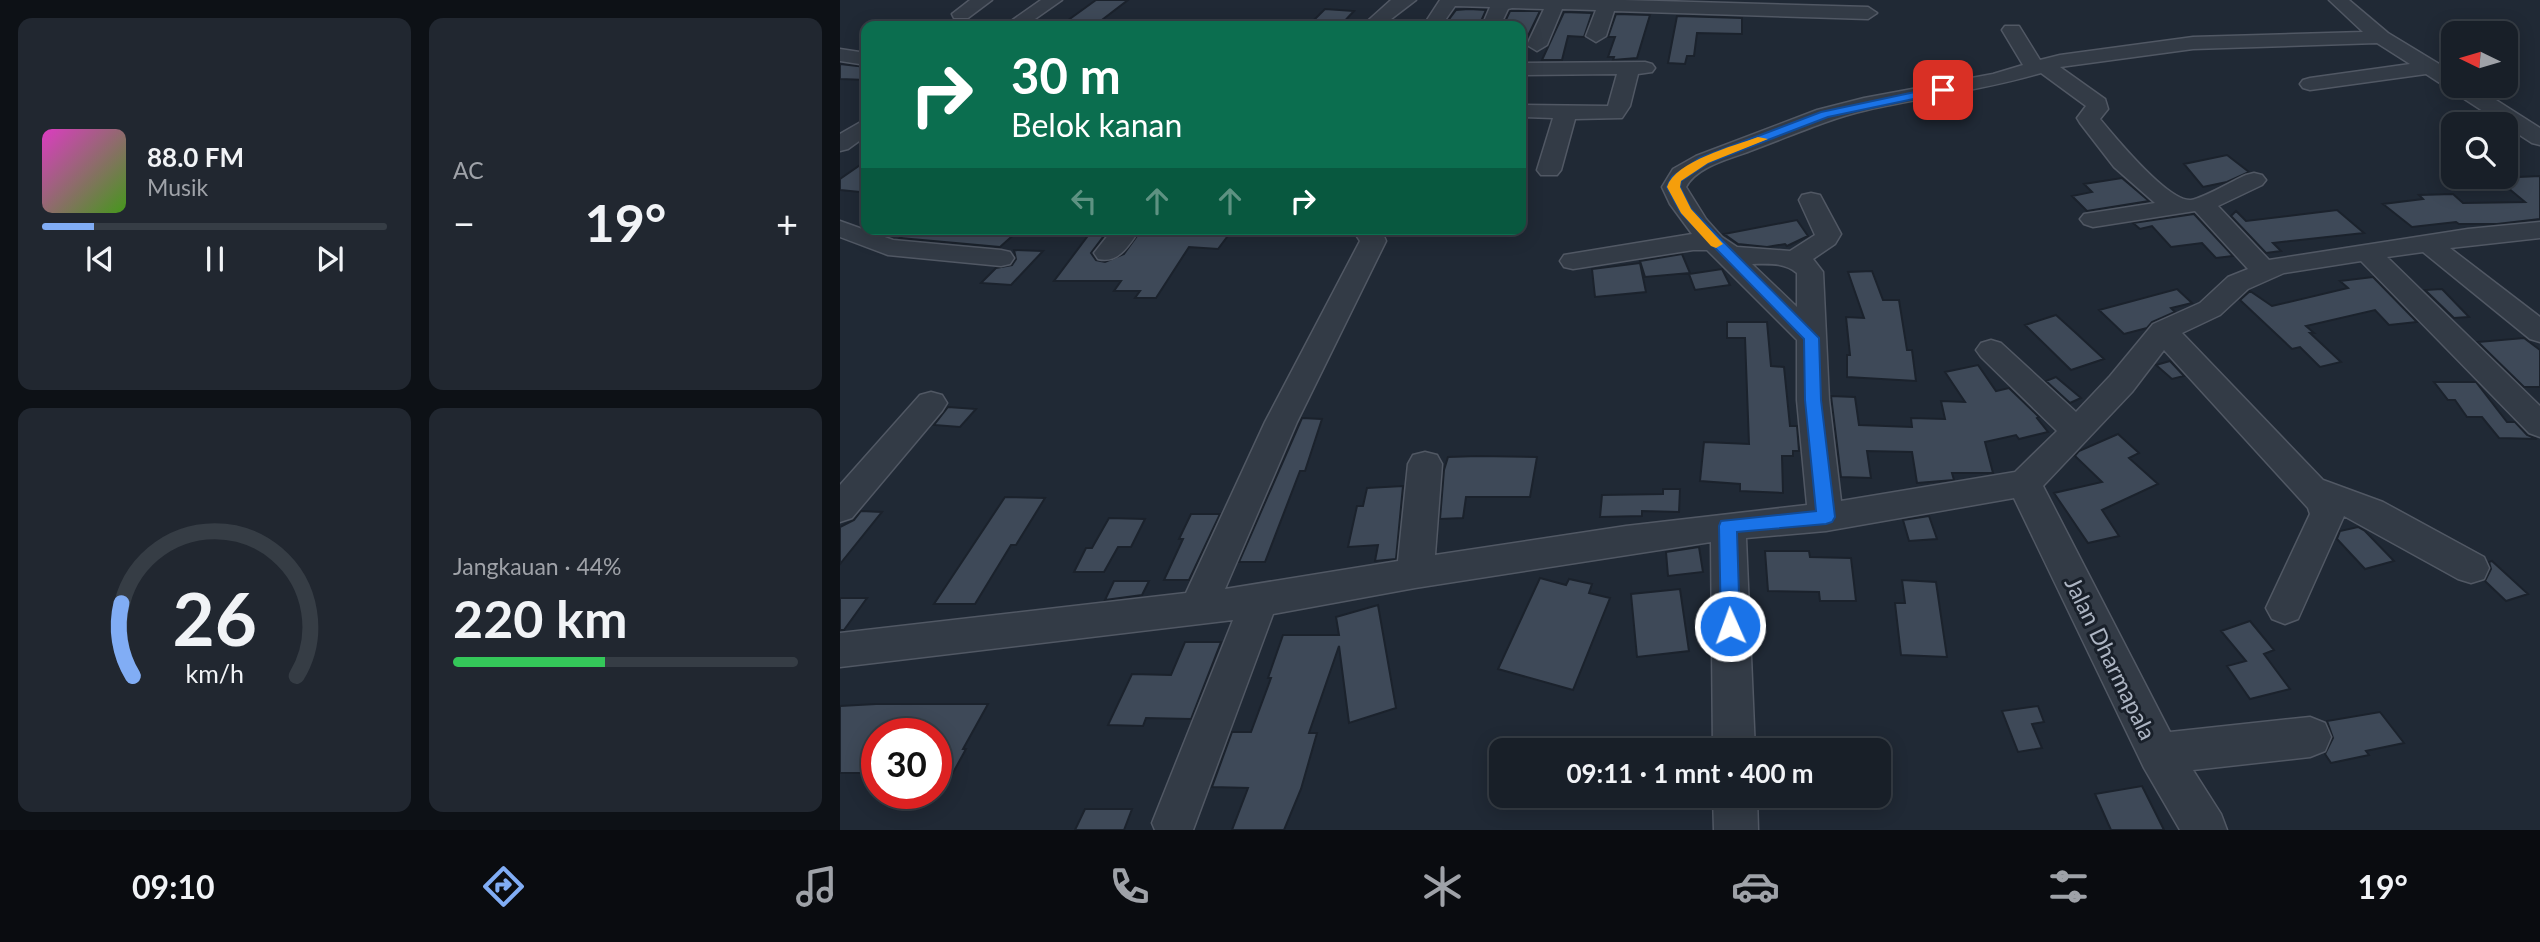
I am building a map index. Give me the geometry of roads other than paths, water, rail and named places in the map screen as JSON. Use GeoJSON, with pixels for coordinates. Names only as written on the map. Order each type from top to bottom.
{"type":"FeatureCollection","features":[{"type":"Feature","properties":{"kind":"street"},"geometry":{"type":"LineString","coordinates":[[961,15],[983,0]]}},
{"type":"Feature","properties":{"kind":"street"},"geometry":{"type":"LineString","coordinates":[[1021,21],[1053,0]]}},
{"type":"Feature","properties":{"kind":"street"},"geometry":{"type":"LineString","coordinates":[[1377,21],[1400,2],[1407,0]]}},
{"type":"Feature","properties":{"kind":"street"},"geometry":{"type":"LineString","coordinates":[[1436,21],[1451,0],[1607,5],[1664,13],[1875,7],[1847,0]]}},
{"type":"Feature","properties":{"kind":"street"},"geometry":{"type":"LineString","coordinates":[[2337,0],[2381,37],[2441,74]]}},
{"type":"Feature","properties":{"kind":"street"},"geometry":{"type":"LineString","coordinates":[[1493,21],[1500,6],[1510,1]]}},
{"type":"Feature","properties":{"kind":"street"},"geometry":{"type":"LineString","coordinates":[[1526,64],[1529,44],[1556,3]]}},
{"type":"Feature","properties":{"kind":"street"},"geometry":{"type":"LineString","coordinates":[[1596,36],[1607,5]]}},
{"type":"Feature","properties":{"kind":"street"},"geometry":{"type":"LineString","coordinates":[[2012,30],[2040,67],[2097,104],[2097,109],[2088,118],[2109,148],[2175,207]]}},
{"type":"Feature","properties":{"kind":"street"},"geometry":{"type":"LineString","coordinates":[[1812,338],[1685,211],[1674,187],[1681,174],[1704,161],[1825,115],[1864,104],[1996,80],[2075,58],[2193,43],[2381,37]]}},
{"type":"Feature","properties":{"kind":"street"},"geometry":{"type":"LineString","coordinates":[[840,55],[861,58]]}},
{"type":"Feature","properties":{"kind":"street"},"geometry":{"type":"LineString","coordinates":[[2310,84],[2431,67]]}},
{"type":"Feature","properties":{"kind":"street"},"geometry":{"type":"LineString","coordinates":[[1526,70],[1637,69],[1617,112],[1526,111]]}},
{"type":"Feature","properties":{"kind":"street"},"geometry":{"type":"LineString","coordinates":[[1549,170],[1568,71]]}},
{"type":"Feature","properties":{"kind":"street"},"geometry":{"type":"LineString","coordinates":[[2478,98],[2540,138]]}},
{"type":"Feature","properties":{"kind":"street"},"geometry":{"type":"LineString","coordinates":[[840,144],[861,129]]}},
{"type":"Feature","properties":{"kind":"street"},"geometry":{"type":"LineString","coordinates":[[2093,219],[2202,204],[2254,180]]}},
{"type":"Feature","properties":{"kind":"street"},"geometry":{"type":"LineString","coordinates":[[1794,260],[1826,239],[1828,234],[1811,200]]}},
{"type":"Feature","properties":{"kind":"street"},"geometry":{"type":"LineString","coordinates":[[2202,204],[2264,270]]}},
{"type":"Feature","properties":{"kind":"street"},"geometry":{"type":"LineString","coordinates":[[840,229],[888,247],[1001,258]]}},
{"type":"Feature","properties":{"kind":"street"},"geometry":{"type":"LineString","coordinates":[[840,650],[1259,601],[1415,573],[1728,526],[1826,517],[2024,483],[2045,466],[2121,384],[2164,331],[2210,309],[2238,283],[2264,270],[2428,243],[2540,230]]}},
{"type":"Feature","properties":{"kind":"street"},"geometry":{"type":"LineString","coordinates":[[1107,253],[1122,235]]}},
{"type":"Feature","properties":{"kind":"street"},"geometry":{"type":"LineString","coordinates":[[1198,609],[1281,422],[1373,241],[1372,235]]}},
{"type":"Feature","properties":{"kind":"street"},"geometry":{"type":"LineString","coordinates":[[1573,261],[1693,242],[1719,247],[1740,256],[1784,257],[1802,263],[1810,272],[1813,400],[1826,517]]}},
{"type":"Feature","properties":{"kind":"street"},"geometry":{"type":"LineString","coordinates":[[2428,243],[2540,332]]}},
{"type":"Feature","properties":{"kind":"street"},"geometry":{"type":"LineString","coordinates":[[2367,252],[2540,425]]}},
{"type":"Feature","properties":{"kind":"street"},"geometry":{"type":"LineString","coordinates":[[2164,331],[2323,502],[2327,514],[2285,608]]}},
{"type":"Feature","properties":{"kind":"street"},"geometry":{"type":"LineString","coordinates":[[1991,350],[2076,430]]}},
{"type":"Feature","properties":{"kind":"street"},"geometry":{"type":"LineString","coordinates":[[840,508],[930,403]]}},
{"type":"Feature","properties":{"kind":"street"},"geometry":{"type":"LineString","coordinates":[[1415,573],[1425,464]]}},
{"type":"Feature","properties":{"kind":"street","name":"Jalan Dharmapala"},"geometry":{"type":"LineString","coordinates":[[2024,483],[2159,754],[2205,830]]}},
{"type":"Feature","properties":{"kind":"street"},"geometry":{"type":"LineString","coordinates":[[2314,491],[2371,512],[2471,568]]}},
{"type":"Feature","properties":{"kind":"street"},"geometry":{"type":"LineString","coordinates":[[1728,526],[1734,738]]}},
{"type":"Feature","properties":{"kind":"street"},"geometry":{"type":"LineString","coordinates":[[1174,823],[1259,601]]}},
{"type":"Feature","properties":{"kind":"street"},"geometry":{"type":"LineString","coordinates":[[2159,754],[2309,737]]}},
{"type":"Feature","properties":{"kind":"street"},"geometry":{"type":"LineString","coordinates":[[1735,808],[1736,830]]}}]}
